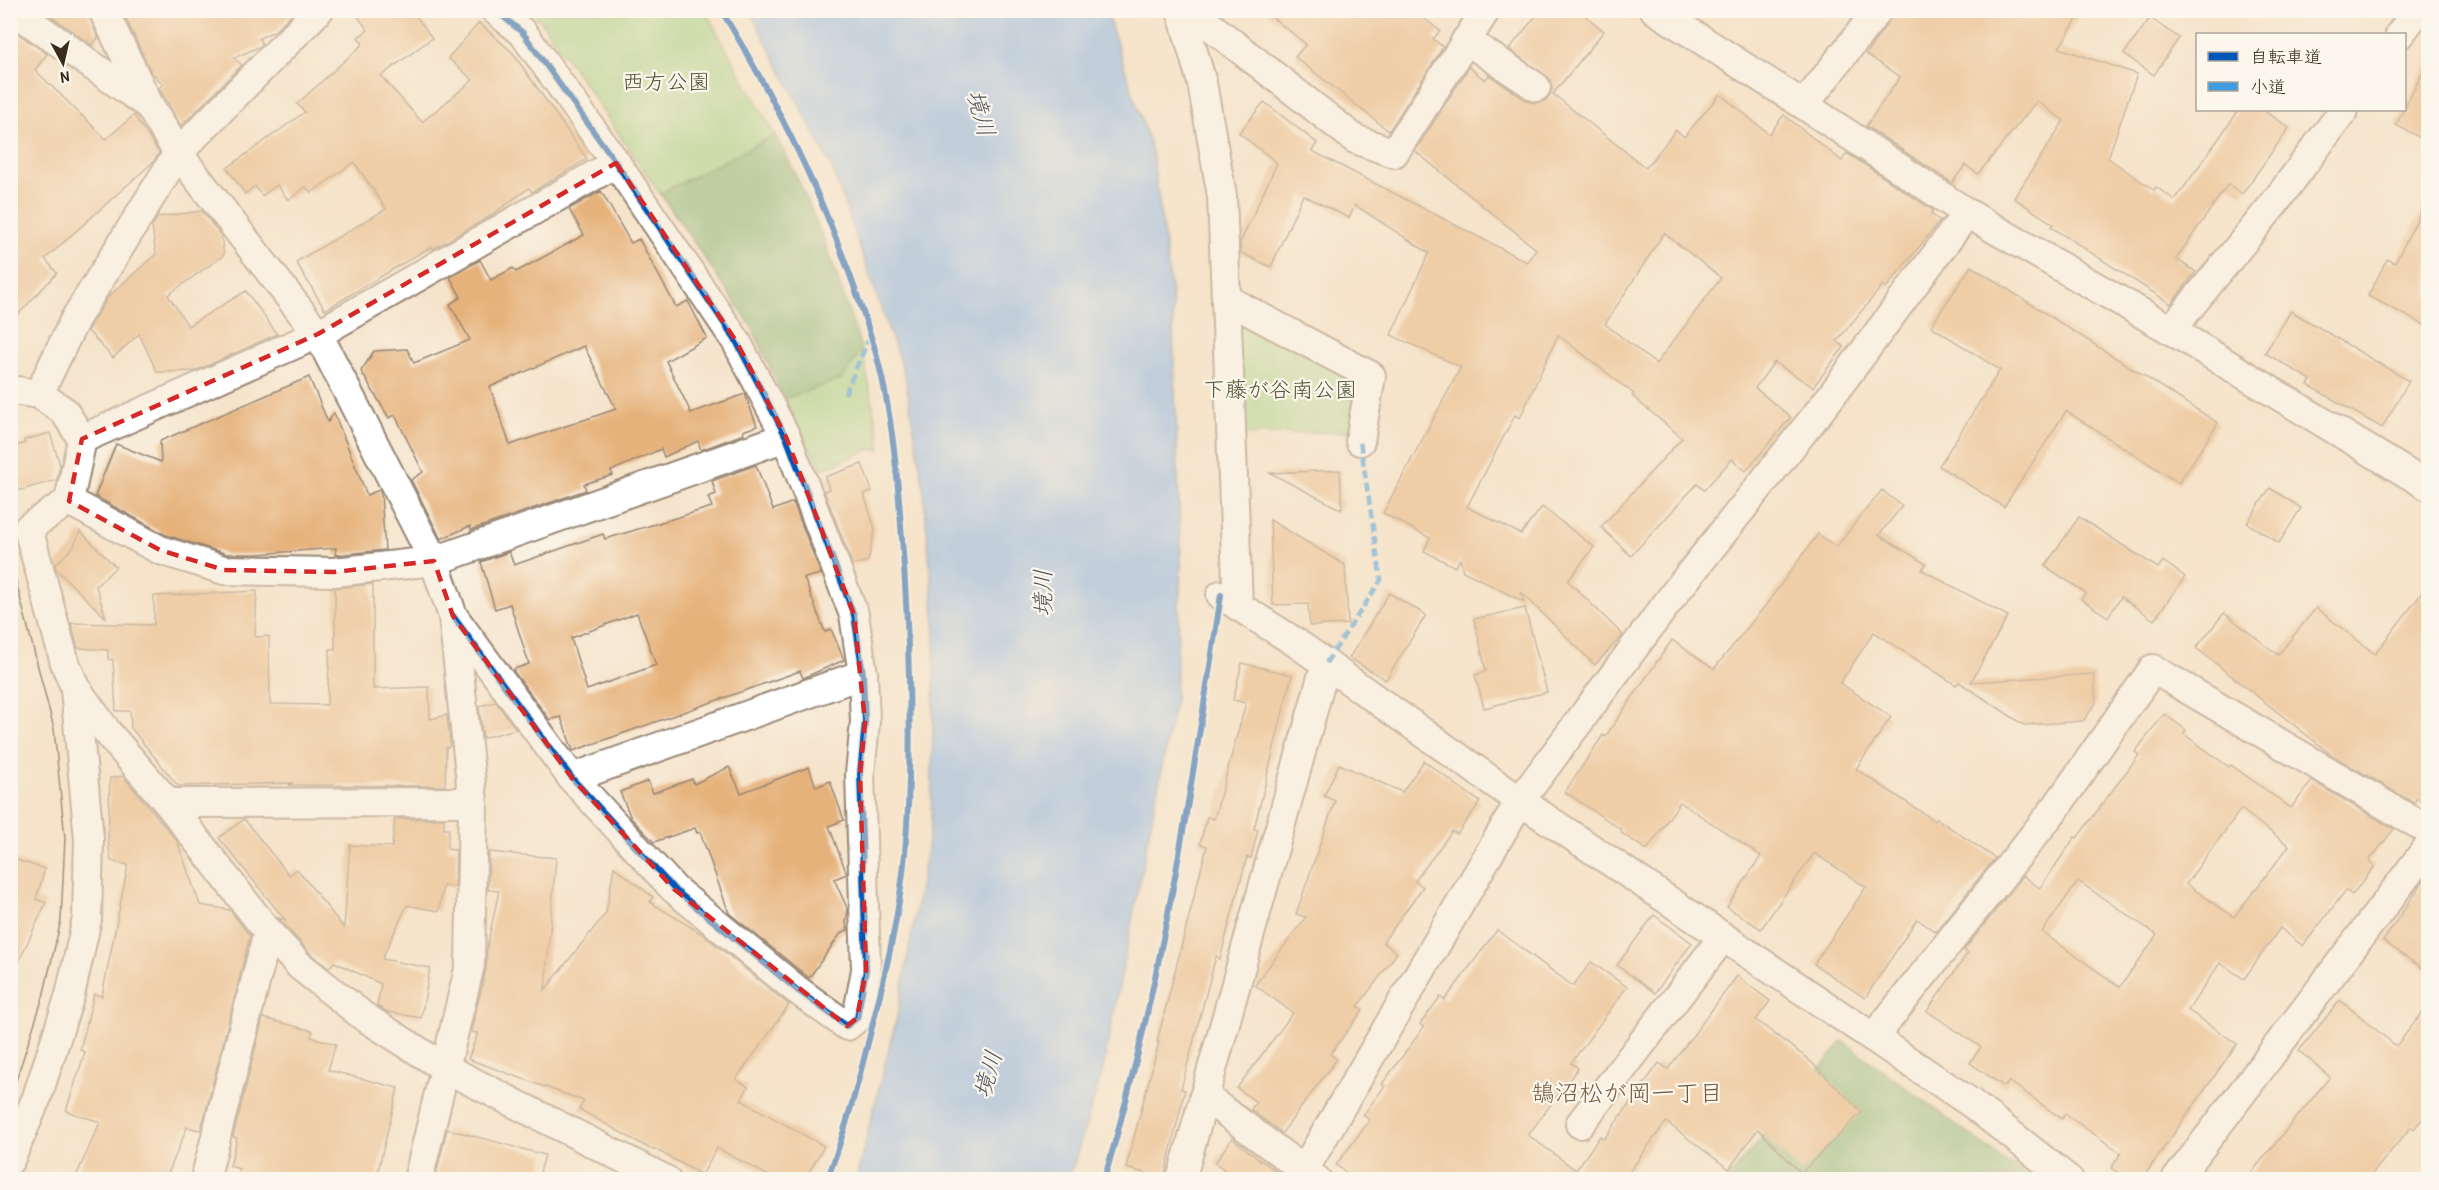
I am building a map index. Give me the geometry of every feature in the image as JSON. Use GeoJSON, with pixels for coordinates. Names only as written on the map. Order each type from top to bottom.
{"type":"FeatureCollection","features":[{"type":"Feature","properties":{"kind":"street"},"geometry":{"type":"LineString","coordinates":[[13,10],[149,105]]}},
{"type":"Feature","properties":{"kind":"street"},"geometry":{"type":"LineString","coordinates":[[103,10],[149,105],[178,153],[318,334],[434,561],[453,616],[473,802],[470,965],[418,1179]]}},
{"type":"Feature","properties":{"kind":"street"},"geometry":{"type":"LineString","coordinates":[[39,394],[75,319],[178,153],[319,10]]}},
{"type":"Feature","properties":{"kind":"street"},"geometry":{"type":"LineString","coordinates":[[453,616],[572,778],[674,890],[797,990],[847,1026],[857,1018],[866,970],[860,774],[865,722],[862,674],[854,615],[786,437],[736,341],[616,163],[523,33],[495,10]]}},
{"type":"Feature","properties":{"kind":"street"},"geometry":{"type":"LineString","coordinates":[[1181,10],[1202,83],[1222,196],[1226,299],[1229,601],[1326,663],[1520,801],[1971,1103],[2069,1179]]}},
{"type":"Feature","properties":{"kind":"street"},"geometry":{"type":"LineString","coordinates":[[1193,10],[1355,139],[1394,153],[1486,10]]}},
{"type":"Feature","properties":{"kind":"street"},"geometry":{"type":"LineString","coordinates":[[1654,10],[1804,105],[1967,213],[2171,330],[2428,486]]}},
{"type":"Feature","properties":{"kind":"street"},"geometry":{"type":"LineString","coordinates":[[1804,105],[1878,10]]}},
{"type":"Feature","properties":{"kind":"street"},"geometry":{"type":"LineString","coordinates":[[2401,33],[2418,10]]}},
{"type":"Feature","properties":{"kind":"street"},"geometry":{"type":"LineString","coordinates":[[1466,40],[1536,87]]}},
{"type":"Feature","properties":{"kind":"street"},"geometry":{"type":"LineString","coordinates":[[2171,330],[2273,205],[2343,111]]}},
{"type":"Feature","properties":{"kind":"street"},"geometry":{"type":"LineString","coordinates":[[82,439],[318,334],[616,163]]}},
{"type":"Feature","properties":{"kind":"street"},"geometry":{"type":"LineString","coordinates":[[1204,1096],[1310,1175],[1520,801],[1674,594],[1829,399],[1967,213]]}},
{"type":"Feature","properties":{"kind":"street"},"geometry":{"type":"LineString","coordinates":[[1226,299],[1371,376],[1360,441]]}},
{"type":"Feature","properties":{"kind":"street"},"geometry":{"type":"LineString","coordinates":[[10,390],[39,394],[64,411],[82,439],[69,501],[28,528],[65,663],[75,687],[108,733],[168,803],[268,932],[300,966],[363,1016],[445,1068],[666,1179]]}},
{"type":"Feature","properties":{"kind":"street"},"geometry":{"type":"LineString","coordinates":[[69,501],[160,550],[224,570],[334,572],[434,561],[786,437]]}},
{"type":"Feature","properties":{"kind":"street"},"geometry":{"type":"LineString","coordinates":[[1181,1179],[1326,663]]}},
{"type":"Feature","properties":{"kind":"street"},"geometry":{"type":"LineString","coordinates":[[1874,1037],[2057,806],[2154,669],[2428,830]]}},
{"type":"Feature","properties":{"kind":"street"},"geometry":{"type":"LineString","coordinates":[[572,778],[862,674]]}},
{"type":"Feature","properties":{"kind":"street"},"geometry":{"type":"LineString","coordinates":[[10,1160],[37,1097],[70,995],[87,919],[89,839],[75,687]]}},
{"type":"Feature","properties":{"kind":"street"},"geometry":{"type":"LineString","coordinates":[[168,803],[473,802]]}},
{"type":"Feature","properties":{"kind":"street"},"geometry":{"type":"LineString","coordinates":[[2176,1179],[2428,847]]}},
{"type":"Feature","properties":{"kind":"street"},"geometry":{"type":"LineString","coordinates":[[205,1179],[268,932]]}},
{"type":"Feature","properties":{"kind":"street"},"geometry":{"type":"LineString","coordinates":[[1580,1125],[1723,937]]}},
{"type":"Feature","properties":{"kind":"highlighted area"},"geometry":{"type":"Polygon","coordinates":[[[616,163],[736,341],[786,437],[854,615],[865,722],[860,774],[866,970],[857,1018],[847,1026],[674,889],[572,778],[453,616],[434,561],[334,572],[224,570],[160,550],[69,501],[82,439],[318,334],[616,163]]]}},
{"type":"Feature","properties":{"kind":"green space","name":"西方公園"},"geometry":{"type":"Polygon","coordinates":[[[529,11],[705,11],[787,157],[826,245],[864,358],[881,449],[868,450],[822,469],[796,426],[752,327],[541,21],[529,11]]]}},
{"type":"Feature","properties":{"kind":"green space"},"geometry":{"type":"Polygon","coordinates":[[[775,135],[813,213],[862,350],[841,379],[784,399],[752,327],[661,193],[775,135]]]}},
{"type":"Feature","properties":{"kind":"green space","name":"下藤が谷南公園"},"geometry":{"type":"Polygon","coordinates":[[[1234,316],[1354,380],[1354,431],[1239,435],[1234,316]]]}},
{"type":"Feature","properties":{"kind":"green space"},"geometry":{"type":"Polygon","coordinates":[[[1843,1041],[2030,1179],[1726,1180],[1843,1041]]]}},
{"type":"Feature","properties":{"kind":"water","name":"境川"},"geometry":{"type":"Polygon","coordinates":[[[750,11],[1106,11],[1152,152],[1172,297],[1181,565],[1175,700],[1102,1073],[1069,1179],[856,1179],[898,1013],[931,824],[935,624],[923,484],[905,376],[831,165],[750,11]]]}},
{"type":"Feature","properties":{"kind":"building"},"geometry":{"type":"Polygon","coordinates":[[[42,10],[87,10],[98,38],[92,45],[42,10]]]}},
{"type":"Feature","properties":{"kind":"building"},"geometry":{"type":"Polygon","coordinates":[[[122,10],[177,10],[184,17],[197,10],[295,10],[275,31],[259,38],[261,46],[234,58],[242,65],[181,126],[159,88],[163,84],[151,72],[122,10]]]}},
{"type":"Feature","properties":{"kind":"building"},"geometry":{"type":"Polygon","coordinates":[[[353,10],[412,10],[432,38],[381,76],[422,122],[473,80],[448,58],[479,23],[512,52],[587,159],[532,192],[529,188],[487,218],[433,249],[432,247],[420,253],[325,310],[296,262],[386,209],[354,162],[311,193],[306,187],[288,200],[277,185],[262,196],[255,186],[245,194],[227,168],[305,112],[297,104],[363,44],[358,37],[368,30],[353,10]]]}},
{"type":"Feature","properties":{"kind":"building"},"geometry":{"type":"Polygon","coordinates":[[[1263,10],[1414,10],[1440,31],[1433,39],[1443,47],[1389,131],[1295,57],[1306,44],[1263,10]]]}},
{"type":"Feature","properties":{"kind":"building"},"geometry":{"type":"Polygon","coordinates":[[[1541,10],[1578,10],[1604,31],[1553,94],[1646,168],[1676,130],[1684,137],[1720,94],[1769,134],[1784,115],[1842,161],[1847,153],[1933,210],[1931,214],[1940,221],[1886,288],[1883,285],[1837,341],[1844,347],[1813,387],[1774,362],[1755,388],[1791,417],[1746,471],[1732,459],[1704,490],[1697,484],[1631,556],[1601,527],[1682,438],[1632,396],[1634,394],[1558,335],[1520,418],[1515,415],[1467,507],[1521,534],[1542,507],[1594,547],[1568,581],[1623,635],[1595,665],[1521,592],[1524,602],[1463,571],[1460,559],[1455,567],[1424,551],[1430,538],[1383,513],[1461,367],[1391,335],[1429,253],[1355,205],[1349,218],[1303,195],[1271,267],[1241,253],[1240,243],[1277,163],[1239,133],[1264,102],[1317,143],[1312,151],[1527,262],[1536,249],[1415,151],[1469,67],[1485,80],[1489,75],[1527,101],[1535,103],[1549,97],[1552,89],[1550,79],[1509,49],[1541,10]],[[1664,233],[1605,324],[1656,364],[1721,278],[1664,233]]]}},
{"type":"Feature","properties":{"kind":"building"},"geometry":{"type":"Polygon","coordinates":[[[1896,10],[2083,10],[2059,48],[2137,74],[2108,158],[2154,190],[2156,187],[2175,200],[2238,111],[2264,111],[2289,128],[2242,194],[2228,184],[2176,259],[2196,272],[2171,304],[2051,227],[2053,224],[2014,198],[2064,121],[2037,101],[1978,174],[1965,165],[1952,183],[1866,126],[1900,77],[1866,54],[1896,10]]]}},
{"type":"Feature","properties":{"kind":"building"},"geometry":{"type":"Polygon","coordinates":[[[2150,18],[2179,38],[2154,75],[2124,54],[2150,18]]]}},
{"type":"Feature","properties":{"kind":"building"},"geometry":{"type":"Polygon","coordinates":[[[10,28],[47,54],[35,70],[106,139],[134,115],[159,153],[154,161],[45,259],[57,273],[10,323],[10,28]]]}},
{"type":"Feature","properties":{"kind":"building"},"geometry":{"type":"Polygon","coordinates":[[[2428,62],[2428,142],[2396,125],[2403,111],[2406,111],[2406,105],[2428,62]]]}},
{"type":"Feature","properties":{"kind":"building"},"geometry":{"type":"Polygon","coordinates":[[[601,191],[631,243],[639,239],[676,307],[688,301],[707,338],[666,361],[691,413],[745,394],[757,426],[743,431],[744,434],[701,450],[698,441],[664,457],[661,449],[611,471],[613,475],[584,484],[586,490],[471,530],[470,526],[441,539],[411,480],[423,472],[395,415],[389,418],[361,371],[374,351],[407,349],[414,363],[470,340],[450,304],[461,297],[450,277],[480,260],[491,280],[513,268],[516,272],[584,235],[569,209],[601,191]],[[584,346],[490,387],[510,445],[616,409],[584,346]]]}},
{"type":"Feature","properties":{"kind":"building"},"geometry":{"type":"Polygon","coordinates":[[[2428,198],[2428,327],[2368,296],[2387,259],[2395,263],[2428,198]]]}},
{"type":"Feature","properties":{"kind":"building"},"geometry":{"type":"Polygon","coordinates":[[[202,211],[221,236],[224,255],[168,295],[188,326],[246,291],[277,334],[195,371],[157,372],[139,334],[113,358],[88,331],[89,327],[108,297],[156,254],[152,226],[158,217],[202,211]]]}},
{"type":"Feature","properties":{"kind":"building"},"geometry":{"type":"Polygon","coordinates":[[[1971,266],[2218,423],[2179,483],[2066,411],[2004,507],[1939,466],[2000,370],[1931,326],[1971,266]]]}},
{"type":"Feature","properties":{"kind":"building"},"geometry":{"type":"Polygon","coordinates":[[[2291,311],[2409,381],[2382,428],[2308,385],[2311,380],[2265,353],[2291,311]]]}},
{"type":"Feature","properties":{"kind":"building"},"geometry":{"type":"Polygon","coordinates":[[[309,377],[328,422],[334,413],[367,495],[379,490],[381,494],[385,550],[335,555],[336,548],[227,554],[166,535],[95,496],[116,444],[161,462],[160,441],[309,377]]]}},
{"type":"Feature","properties":{"kind":"building"},"geometry":{"type":"Polygon","coordinates":[[[50,433],[60,465],[57,480],[10,493],[10,448],[25,443],[24,440],[50,433]]]}},
{"type":"Feature","properties":{"kind":"building"},"geometry":{"type":"Polygon","coordinates":[[[862,464],[872,491],[864,494],[875,529],[868,561],[853,565],[824,491],[829,489],[825,477],[862,464]]]}},
{"type":"Feature","properties":{"kind":"building"},"geometry":{"type":"Polygon","coordinates":[[[756,465],[773,510],[793,502],[821,574],[804,578],[825,632],[831,629],[844,660],[803,678],[800,671],[573,751],[561,717],[550,720],[514,672],[514,669],[529,664],[510,604],[495,609],[481,562],[509,552],[514,565],[603,534],[605,539],[712,507],[708,497],[716,494],[712,481],[756,465]],[[637,613],[571,638],[587,690],[656,665],[637,613]]]}},
{"type":"Feature","properties":{"kind":"building"},"geometry":{"type":"Polygon","coordinates":[[[1340,470],[1342,510],[1270,473],[1340,470]]]}},
{"type":"Feature","properties":{"kind":"building"},"geometry":{"type":"Polygon","coordinates":[[[2270,488],[2301,508],[2279,543],[2247,523],[2270,488]]]}},
{"type":"Feature","properties":{"kind":"building"},"geometry":{"type":"Polygon","coordinates":[[[1882,490],[1902,506],[1879,535],[1926,564],[1922,570],[2008,616],[1971,682],[2094,674],[2096,703],[2083,721],[2024,725],[1959,682],[1956,685],[1874,632],[1840,683],[1891,717],[1856,769],[1995,858],[1936,932],[1917,919],[1865,998],[1814,964],[1866,887],[1814,853],[1761,929],[1727,907],[1761,856],[1680,802],[1647,850],[1621,833],[1622,830],[1565,792],[1672,640],[1714,669],[1765,606],[1818,534],[1836,547],[1882,490]]]}},
{"type":"Feature","properties":{"kind":"building"},"geometry":{"type":"Polygon","coordinates":[[[2079,517],[2158,568],[2163,561],[2185,577],[2154,620],[2121,597],[2108,617],[2081,599],[2086,593],[2045,566],[2079,517]]]}},
{"type":"Feature","properties":{"kind":"building"},"geometry":{"type":"Polygon","coordinates":[[[1270,520],[1345,565],[1348,624],[1310,626],[1308,604],[1273,605],[1270,520]]]}},
{"type":"Feature","properties":{"kind":"building"},"geometry":{"type":"Polygon","coordinates":[[[80,531],[116,567],[96,586],[106,618],[56,569],[55,565],[74,546],[80,531]]]}},
{"type":"Feature","properties":{"kind":"building"},"geometry":{"type":"Polygon","coordinates":[[[373,584],[373,689],[429,687],[430,719],[447,715],[450,746],[446,748],[445,786],[289,785],[293,783],[178,786],[131,728],[130,711],[116,711],[113,660],[108,659],[108,650],[78,648],[71,623],[154,625],[154,596],[257,591],[255,637],[269,636],[270,704],[327,705],[330,649],[335,649],[335,588],[373,584]]]}},
{"type":"Feature","properties":{"kind":"building"},"geometry":{"type":"Polygon","coordinates":[[[2428,585],[2428,807],[2417,798],[2414,803],[2332,755],[2196,648],[2224,613],[2278,655],[2316,608],[2375,654],[2428,585]]]}},
{"type":"Feature","properties":{"kind":"building"},"geometry":{"type":"Polygon","coordinates":[[[1389,593],[1426,615],[1386,680],[1349,658],[1389,593]]]}},
{"type":"Feature","properties":{"kind":"building"},"geometry":{"type":"Polygon","coordinates":[[[1525,608],[1547,692],[1484,708],[1475,675],[1486,671],[1474,619],[1525,608]]]}},
{"type":"Feature","properties":{"kind":"building"},"geometry":{"type":"Polygon","coordinates":[[[1242,663],[1292,675],[1254,829],[1258,830],[1251,858],[1247,857],[1220,959],[1216,956],[1181,1089],[1185,1090],[1164,1178],[1126,1168],[1207,846],[1200,844],[1207,817],[1214,819],[1246,703],[1233,700],[1242,663]]]}},
{"type":"Feature","properties":{"kind":"building"},"geometry":{"type":"Polygon","coordinates":[[[496,702],[516,729],[483,738],[479,706],[496,702]]]}},
{"type":"Feature","properties":{"kind":"building"},"geometry":{"type":"Polygon","coordinates":[[[2164,714],[2186,730],[2184,734],[2291,808],[2312,781],[2394,829],[2369,861],[2375,866],[2352,895],[2346,890],[2303,946],[2280,928],[2244,979],[2220,963],[2188,1010],[2237,1044],[2142,1179],[2127,1179],[2111,1168],[2121,1153],[2065,1114],[2062,1119],[2009,1081],[2005,1087],[1970,1063],[1981,1047],[1927,1011],[1968,953],[1964,950],[2023,876],[2040,888],[2075,837],[2077,838],[2139,755],[2135,752],[2164,714]],[[2241,809],[2186,884],[2234,917],[2289,846],[2241,809]],[[2078,881],[2042,932],[2120,987],[2157,935],[2078,881]]]}},
{"type":"Feature","properties":{"kind":"building"},"geometry":{"type":"Polygon","coordinates":[[[1424,761],[1480,802],[1457,834],[1452,831],[1415,881],[1423,887],[1383,942],[1397,953],[1358,1006],[1363,1010],[1330,1054],[1337,1059],[1282,1133],[1251,1110],[1256,1102],[1237,1088],[1293,1013],[1255,985],[1306,917],[1296,914],[1335,801],[1324,796],[1339,764],[1402,792],[1424,761]]]}},
{"type":"Feature","properties":{"kind":"building"},"geometry":{"type":"Polygon","coordinates":[[[729,767],[741,793],[809,767],[816,787],[830,781],[844,820],[829,826],[847,874],[834,879],[848,910],[846,923],[848,930],[841,933],[809,978],[729,913],[700,832],[697,833],[695,828],[654,842],[631,818],[620,792],[648,781],[653,793],[692,779],[694,784],[729,767]]]}},
{"type":"Feature","properties":{"kind":"building"},"geometry":{"type":"Polygon","coordinates":[[[123,776],[177,841],[200,905],[230,910],[250,936],[201,1130],[187,1127],[166,1179],[75,1179],[100,1122],[66,1111],[85,1052],[80,1050],[94,994],[102,996],[128,865],[111,861],[108,841],[110,778],[123,776]]]}},
{"type":"Feature","properties":{"kind":"building"},"geometry":{"type":"Polygon","coordinates":[[[244,819],[289,875],[297,869],[344,928],[350,845],[392,847],[395,819],[444,819],[444,829],[449,829],[447,849],[456,850],[455,887],[443,886],[439,911],[407,905],[382,959],[430,968],[421,1018],[388,1012],[377,1006],[381,984],[334,962],[329,968],[311,954],[278,918],[285,920],[219,838],[244,819]]]}},
{"type":"Feature","properties":{"kind":"building"},"geometry":{"type":"Polygon","coordinates":[[[489,852],[556,858],[545,990],[606,913],[614,867],[653,897],[650,902],[704,935],[789,1005],[736,1079],[748,1087],[741,1100],[824,1146],[805,1179],[775,1179],[717,1148],[702,1175],[579,1109],[584,1101],[468,1059],[478,1033],[471,1032],[486,969],[487,947],[499,891],[488,890],[489,852]]]}},
{"type":"Feature","properties":{"kind":"building"},"geometry":{"type":"Polygon","coordinates":[[[10,858],[45,869],[36,899],[46,903],[10,980],[10,858]]]}},
{"type":"Feature","properties":{"kind":"building"},"geometry":{"type":"Polygon","coordinates":[[[2428,874],[2428,972],[2383,941],[2428,874]]]}},
{"type":"Feature","properties":{"kind":"building"},"geometry":{"type":"Polygon","coordinates":[[[1654,915],[1692,943],[1655,993],[1617,965],[1654,915]]]}},
{"type":"Feature","properties":{"kind":"building"},"geometry":{"type":"Polygon","coordinates":[[[1497,930],[1573,986],[1591,962],[1627,987],[1571,1063],[1578,1068],[1528,1135],[1576,1170],[1600,1136],[1604,1139],[1659,1063],[1668,1069],[1737,976],[1770,1001],[1756,1020],[1808,1059],[1862,1112],[1801,1173],[1758,1129],[1729,1169],[1666,1122],[1624,1179],[1356,1179],[1336,1165],[1370,1120],[1363,1115],[1385,1086],[1382,1084],[1424,1027],[1420,1024],[1440,997],[1445,1000],[1497,930]]]}},
{"type":"Feature","properties":{"kind":"building"},"geometry":{"type":"Polygon","coordinates":[[[2340,1000],[2396,1046],[2428,1006],[2428,1112],[2414,1129],[2411,1127],[2368,1179],[2246,1179],[2330,1077],[2299,1051],[2340,1000]]]}},
{"type":"Feature","properties":{"kind":"building"},"geometry":{"type":"Polygon","coordinates":[[[263,1018],[313,1031],[311,1037],[336,1044],[328,1070],[398,1088],[376,1179],[237,1179],[240,1169],[230,1166],[237,1138],[233,1137],[263,1018]]]}},
{"type":"Feature","properties":{"kind":"building"},"geometry":{"type":"Polygon","coordinates":[[[447,1129],[545,1155],[538,1179],[435,1179],[447,1129]]]}},
{"type":"Feature","properties":{"kind":"building"},"geometry":{"type":"Polygon","coordinates":[[[1232,1138],[1289,1179],[1238,1179],[1215,1163],[1232,1138]]]}},
{"type":"Feature","properties":{"kind":"tram line"},"geometry":{"type":"LineString","coordinates":[[10,558],[54,729],[65,838],[61,920],[43,997],[10,1099]]}},
{"type":"Feature","properties":{"kind":"marked path"},"geometry":{"type":"LineString","coordinates":[[656,10],[659,16],[668,10]]}},
{"type":"Feature","properties":{"kind":"marked path"},"geometry":{"type":"LineString","coordinates":[[845,394],[870,336]]}},
{"type":"Feature","properties":{"kind":"marked path"},"geometry":{"type":"LineString","coordinates":[[1326,663],[1381,580],[1360,441]]}},
{"type":"Feature","properties":{"kind":"cycle path"},"geometry":{"type":"LineString","coordinates":[[453,616],[572,778],[674,889],[797,990],[847,1026],[857,1018],[866,970],[860,774],[865,722],[863,674],[854,615],[786,437],[736,341],[616,163],[523,33],[495,10]]}},
{"type":"Feature","properties":{"kind":"cycle path"},"geometry":{"type":"LineString","coordinates":[[721,10],[788,130],[843,257],[880,369],[891,425],[898,483],[909,674],[910,746],[908,817],[903,875],[896,919],[867,1046],[852,1104],[827,1180]]}},
{"type":"Feature","properties":{"kind":"cycle path"},"geometry":{"type":"LineString","coordinates":[[1104,1180],[1142,1036],[1173,889],[1221,595]]}},
{"type":"Feature","properties":{"kind":"district","name":"鵠沼松が岡一丁目"},"geometry":{"type":"Point","coordinates":[1627,1092]}}]}
